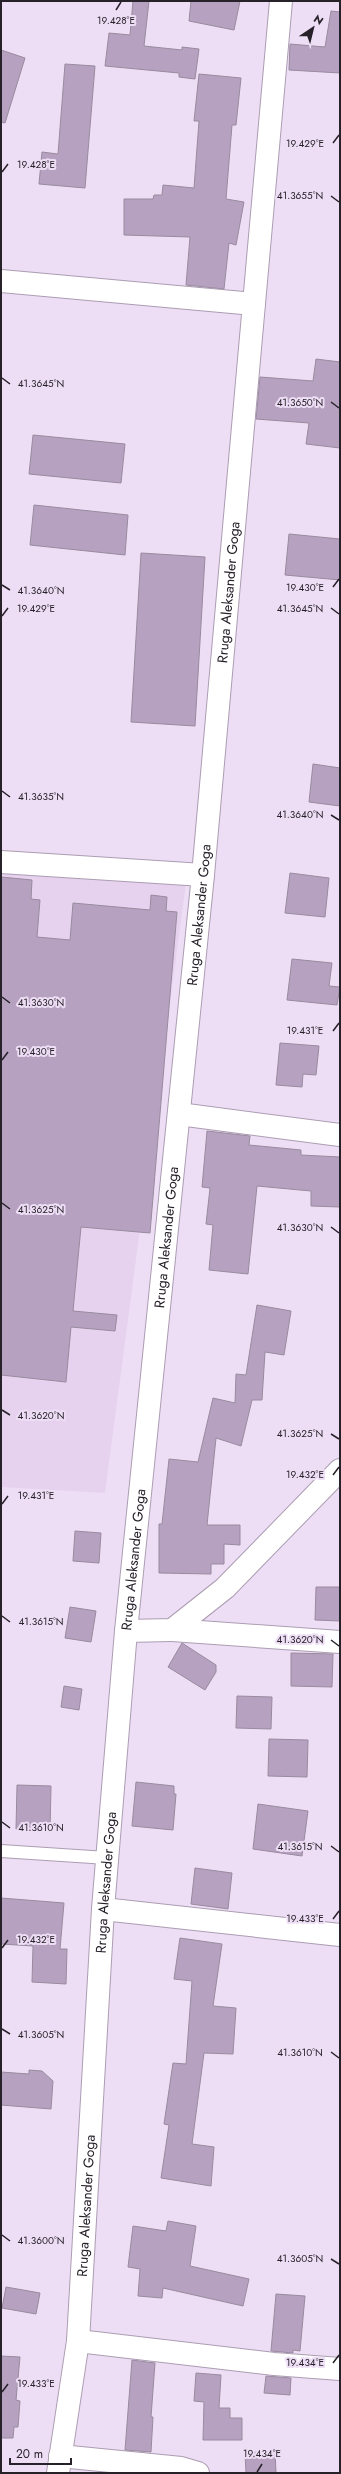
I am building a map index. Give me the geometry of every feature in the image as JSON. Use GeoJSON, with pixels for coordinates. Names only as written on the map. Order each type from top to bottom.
{"type":"FeatureCollection","features":[{"type":"Feature","properties":{"kind":"main road","name":"Rruga Aleksander Goga"},"geometry":{"type":"LineString","coordinates":[[59,2465],[78,2341],[103,1909],[126,1631],[203,875],[281,1]]}},
{"type":"Feature","properties":{"kind":"main road"},"geometry":{"type":"LineString","coordinates":[[1,280],[254,304]]}},
{"type":"Feature","properties":{"kind":"main road"},"geometry":{"type":"LineString","coordinates":[[1,862],[203,875]]}},
{"type":"Feature","properties":{"kind":"main road"},"geometry":{"type":"LineString","coordinates":[[179,1114],[340,1135]]}},
{"type":"Feature","properties":{"kind":"main road"},"geometry":{"type":"LineString","coordinates":[[172,1630],[226,1588],[340,1470]]}},
{"type":"Feature","properties":{"kind":"main road"},"geometry":{"type":"LineString","coordinates":[[126,1631],[172,1630],[340,1642]]}},
{"type":"Feature","properties":{"kind":"main road"},"geometry":{"type":"LineString","coordinates":[[103,1909],[340,1935]]}},
{"type":"Feature","properties":{"kind":"main road"},"geometry":{"type":"LineString","coordinates":[[78,2341],[274,2364],[340,2369]]}},
{"type":"Feature","properties":{"kind":"main road"},"geometry":{"type":"LineString","coordinates":[[59,2465],[181,2468],[198,2473]]}},
{"type":"Feature","properties":{"kind":"lane"},"geometry":{"type":"LineString","coordinates":[[1,1851],[107,1858]]}},
{"type":"Feature","properties":{"kind":"shaded area"},"geometry":{"type":"Polygon","coordinates":[[[1,869],[186,883],[105,1493],[1,1487],[1,869]]]}},
{"type":"Feature","properties":{"kind":"building"},"geometry":{"type":"Polygon","coordinates":[[[133,1],[149,1],[144,46],[182,50],[182,47],[199,49],[195,79],[179,77],[179,73],[105,66],[109,33],[130,35],[133,1]]]}},
{"type":"Feature","properties":{"kind":"building"},"geometry":{"type":"Polygon","coordinates":[[[191,1],[240,1],[234,30],[189,21],[191,1]]]}},
{"type":"Feature","properties":{"kind":"building"},"geometry":{"type":"Polygon","coordinates":[[[331,11],[340,12],[340,73],[289,70],[290,44],[325,47],[331,11]]]}},
{"type":"Feature","properties":{"kind":"building"},"geometry":{"type":"Polygon","coordinates":[[[1,50],[25,58],[5,123],[1,122],[1,50]]]}},
{"type":"Feature","properties":{"kind":"building"},"geometry":{"type":"Polygon","coordinates":[[[65,64],[95,66],[85,188],[39,184],[42,152],[58,154],[65,64]]]}},
{"type":"Feature","properties":{"kind":"building"},"geometry":{"type":"Polygon","coordinates":[[[199,74],[241,78],[236,125],[232,125],[226,199],[244,202],[236,245],[229,243],[224,289],[186,285],[190,237],[124,235],[124,199],[153,199],[154,195],[162,195],[163,185],[194,188],[199,121],[194,121],[199,74]]]}},
{"type":"Feature","properties":{"kind":"building"},"geometry":{"type":"Polygon","coordinates":[[[316,359],[340,362],[340,448],[306,444],[309,423],[256,419],[260,377],[313,381],[316,359]]]}},
{"type":"Feature","properties":{"kind":"building"},"geometry":{"type":"Polygon","coordinates":[[[33,435],[125,444],[121,483],[29,474],[33,435]]]}},
{"type":"Feature","properties":{"kind":"building"},"geometry":{"type":"Polygon","coordinates":[[[34,505],[128,515],[125,555],[30,545],[34,505]]]}},
{"type":"Feature","properties":{"kind":"building"},"geometry":{"type":"Polygon","coordinates":[[[289,534],[340,539],[340,580],[285,575],[289,534]]]}},
{"type":"Feature","properties":{"kind":"building"},"geometry":{"type":"Polygon","coordinates":[[[141,553],[205,557],[195,726],[131,722],[141,553]]]}},
{"type":"Feature","properties":{"kind":"building"},"geometry":{"type":"Polygon","coordinates":[[[313,764],[340,768],[340,806],[309,802],[313,764]]]}},
{"type":"Feature","properties":{"kind":"building"},"geometry":{"type":"Polygon","coordinates":[[[290,873],[329,878],[325,917],[285,913],[290,873]]]}},
{"type":"Feature","properties":{"kind":"building"},"geometry":{"type":"Polygon","coordinates":[[[1,877],[32,880],[31,899],[40,900],[37,937],[70,940],[73,903],[150,910],[151,895],[167,897],[166,911],[177,912],[150,1233],[81,1227],[73,1311],[117,1315],[115,1331],[71,1327],[66,1382],[1,1375],[1,877]]]}},
{"type":"Feature","properties":{"kind":"building"},"geometry":{"type":"Polygon","coordinates":[[[292,959],[332,963],[329,986],[340,987],[337,1005],[287,1000],[292,959]]]}},
{"type":"Feature","properties":{"kind":"building"},"geometry":{"type":"Polygon","coordinates":[[[280,1043],[319,1046],[316,1075],[303,1074],[302,1087],[276,1085],[280,1043]]]}},
{"type":"Feature","properties":{"kind":"building"},"geometry":{"type":"Polygon","coordinates":[[[207,1131],[250,1136],[249,1145],[301,1150],[301,1155],[340,1157],[340,1207],[311,1206],[311,1191],[257,1186],[248,1274],[209,1270],[213,1225],[206,1224],[210,1188],[202,1187],[207,1131]]]}},
{"type":"Feature","properties":{"kind":"building"},"geometry":{"type":"Polygon","coordinates":[[[257,1305],[291,1311],[284,1355],[265,1352],[262,1400],[252,1400],[241,1446],[216,1438],[207,1525],[240,1525],[240,1545],[224,1544],[224,1564],[211,1564],[211,1574],[159,1573],[159,1524],[162,1524],[169,1459],[198,1462],[213,1398],[235,1403],[236,1374],[246,1375],[257,1305]]]}},
{"type":"Feature","properties":{"kind":"building"},"geometry":{"type":"Polygon","coordinates":[[[75,1531],[101,1533],[99,1563],[73,1561],[75,1531]]]}},
{"type":"Feature","properties":{"kind":"building"},"geometry":{"type":"Polygon","coordinates":[[[316,1587],[340,1587],[340,1621],[315,1620],[316,1587]]]}},
{"type":"Feature","properties":{"kind":"building"},"geometry":{"type":"Polygon","coordinates":[[[70,1607],[96,1611],[91,1642],[65,1638],[70,1607]]]}},
{"type":"Feature","properties":{"kind":"building"},"geometry":{"type":"Polygon","coordinates":[[[182,1643],[216,1665],[216,1672],[205,1690],[168,1667],[182,1643]]]}},
{"type":"Feature","properties":{"kind":"building"},"geometry":{"type":"Polygon","coordinates":[[[291,1653],[333,1654],[332,1687],[291,1686],[291,1653]]]}},
{"type":"Feature","properties":{"kind":"building"},"geometry":{"type":"Polygon","coordinates":[[[64,1686],[82,1689],[79,1710],[61,1707],[64,1686]]]}},
{"type":"Feature","properties":{"kind":"building"},"geometry":{"type":"Polygon","coordinates":[[[237,1696],[272,1697],[271,1729],[236,1728],[237,1696]]]}},
{"type":"Feature","properties":{"kind":"building"},"geometry":{"type":"Polygon","coordinates":[[[269,1739],[308,1740],[307,1777],[268,1776],[269,1739]]]}},
{"type":"Feature","properties":{"kind":"building"},"geometry":{"type":"Polygon","coordinates":[[[136,1782],[174,1786],[174,1794],[176,1794],[173,1830],[132,1826],[136,1782]]]}},
{"type":"Feature","properties":{"kind":"building"},"geometry":{"type":"Polygon","coordinates":[[[17,1785],[51,1786],[50,1831],[16,1829],[17,1785]]]}},
{"type":"Feature","properties":{"kind":"building"},"geometry":{"type":"Polygon","coordinates":[[[258,1804],[308,1811],[302,1856],[253,1849],[258,1804]]]}},
{"type":"Feature","properties":{"kind":"building"},"geometry":{"type":"Polygon","coordinates":[[[195,1868],[232,1873],[228,1909],[191,1904],[195,1868]]]}},
{"type":"Feature","properties":{"kind":"building"},"geometry":{"type":"Polygon","coordinates":[[[1,1898],[64,1903],[60,1949],[67,1949],[66,1984],[32,1982],[33,1946],[1,1944],[1,1898]]]}},
{"type":"Feature","properties":{"kind":"building"},"geometry":{"type":"Polygon","coordinates":[[[180,1938],[222,1944],[213,2006],[236,2008],[233,2054],[204,2053],[192,2144],[214,2147],[211,2186],[161,2178],[169,2125],[164,2124],[173,2063],[186,2064],[192,1981],[174,1979],[180,1938]]]}},
{"type":"Feature","properties":{"kind":"building"},"geometry":{"type":"Polygon","coordinates":[[[29,2070],[42,2071],[53,2081],[51,2109],[1,2105],[1,2072],[29,2074],[29,2070]]]}},
{"type":"Feature","properties":{"kind":"building"},"geometry":{"type":"Polygon","coordinates":[[[168,2221],[196,2226],[190,2266],[249,2279],[243,2306],[163,2288],[162,2298],[138,2296],[140,2269],[128,2267],[133,2226],[166,2231],[168,2221]]]}},
{"type":"Feature","properties":{"kind":"building"},"geometry":{"type":"Polygon","coordinates":[[[6,2287],[40,2293],[36,2314],[2,2308],[6,2287]]]}},
{"type":"Feature","properties":{"kind":"building"},"geometry":{"type":"Polygon","coordinates":[[[276,2294],[305,2296],[300,2351],[293,2350],[293,2353],[271,2351],[276,2294]]]}},
{"type":"Feature","properties":{"kind":"building"},"geometry":{"type":"Polygon","coordinates":[[[1,2356],[20,2357],[16,2400],[20,2401],[18,2427],[14,2427],[13,2438],[1,2438],[1,2356]]]}},
{"type":"Feature","properties":{"kind":"building"},"geometry":{"type":"Polygon","coordinates":[[[132,2360],[155,2363],[151,2417],[153,2417],[151,2452],[125,2450],[132,2360]]]}},
{"type":"Feature","properties":{"kind":"building"},"geometry":{"type":"Polygon","coordinates":[[[196,2373],[221,2375],[219,2408],[230,2408],[230,2418],[242,2418],[242,2440],[203,2440],[204,2402],[194,2401],[196,2373]]]}},
{"type":"Feature","properties":{"kind":"building"},"geometry":{"type":"Polygon","coordinates":[[[266,2376],[291,2378],[290,2395],[264,2393],[266,2376]]]}},
{"type":"Feature","properties":{"kind":"building"},"geometry":{"type":"Polygon","coordinates":[[[275,2451],[276,2473],[246,2473],[245,2453],[275,2451]]]}}]}
